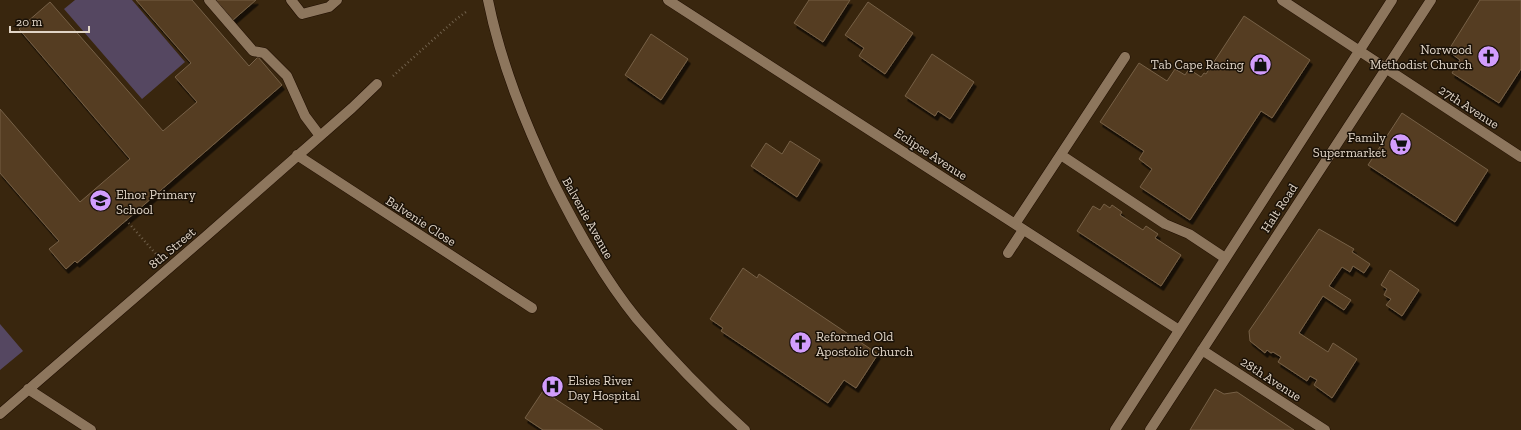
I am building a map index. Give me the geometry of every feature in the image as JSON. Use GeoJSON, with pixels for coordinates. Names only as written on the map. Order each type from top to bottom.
{"type":"FeatureCollection","features":[{"type":"Feature","properties":{"kind":"street"},"geometry":{"type":"LineString","coordinates":[[209,0],[253,51],[264,54],[287,76],[305,116],[320,136]]}},
{"type":"Feature","properties":{"kind":"street"},"geometry":{"type":"LineString","coordinates":[[291,0],[302,14],[329,7],[336,0]]}},
{"type":"Feature","properties":{"kind":"street","name":"Balvenie Avenue"},"geometry":{"type":"LineString","coordinates":[[488,0],[507,74],[522,114],[574,226],[599,266],[637,318],[696,385],[745,430]]}},
{"type":"Feature","properties":{"kind":"street","name":"Eclipse Avenue"},"geometry":{"type":"LineString","coordinates":[[668,0],[1179,330]]}},
{"type":"Feature","properties":{"kind":"street","name":"27th Avenue"},"geometry":{"type":"LineString","coordinates":[[1282,0],[1521,157]]}},
{"type":"Feature","properties":{"kind":"street","name":"Halt Road"},"geometry":{"type":"LineString","coordinates":[[1115,430],[1392,0]]}},
{"type":"Feature","properties":{"kind":"street","name":"Halt Road"},"geometry":{"type":"LineString","coordinates":[[1150,430],[1431,0]]}},
{"type":"Feature","properties":{"kind":"street"},"geometry":{"type":"LineString","coordinates":[[1008,253],[1019,227],[1061,155],[1125,57]]}},
{"type":"Feature","properties":{"kind":"street","name":"8th Street"},"geometry":{"type":"LineString","coordinates":[[0,414],[205,237],[377,84]]}},
{"type":"Feature","properties":{"kind":"street","name":"Balvenie Close"},"geometry":{"type":"LineString","coordinates":[[297,155],[532,308]]}},
{"type":"Feature","properties":{"kind":"street"},"geometry":{"type":"LineString","coordinates":[[1061,155],[1165,224],[1189,234],[1225,258]]}},
{"type":"Feature","properties":{"kind":"street","name":"28th Avenue"},"geometry":{"type":"LineString","coordinates":[[1202,350],[1325,430]]}},
{"type":"Feature","properties":{"kind":"street"},"geometry":{"type":"LineString","coordinates":[[28,389],[91,430]]}},
{"type":"Feature","properties":{"kind":"path"},"geometry":{"type":"LineString","coordinates":[[392,77],[455,20],[466,12]]}},
{"type":"Feature","properties":{"kind":"path"},"geometry":{"type":"LineString","coordinates":[[126,220],[159,257]]}},
{"type":"Feature","properties":{"kind":"shaded area"},"geometry":{"type":"Polygon","coordinates":[[[75,0],[132,0],[185,62],[142,99],[64,9],[75,0]]]}},
{"type":"Feature","properties":{"kind":"shaded area"},"geometry":{"type":"Polygon","coordinates":[[[0,324],[23,351],[0,370],[0,324]]]}},
{"type":"Feature","properties":{"kind":"building"},"geometry":{"type":"Polygon","coordinates":[[[136,0],[192,0],[249,66],[258,57],[282,85],[77,263],[75,261],[66,269],[49,249],[59,241],[0,173],[0,109],[80,202],[130,159],[19,29],[50,2],[163,131],[197,102],[175,77],[191,63],[136,0]]]}},
{"type":"Feature","properties":{"kind":"building"},"geometry":{"type":"Polygon","coordinates":[[[216,0],[256,0],[233,20],[216,0]]]}},
{"type":"Feature","properties":{"kind":"building"},"geometry":{"type":"Polygon","coordinates":[[[809,0],[850,0],[823,42],[794,23],[809,0]]]}},
{"type":"Feature","properties":{"kind":"building","name":"Norwood Methodist Church"},"geometry":{"type":"Polygon","coordinates":[[[1480,0],[1521,0],[1521,69],[1499,103],[1452,73],[1460,60],[1448,51],[1480,0]]]}},
{"type":"Feature","properties":{"kind":"building"},"geometry":{"type":"Polygon","coordinates":[[[868,2],[913,33],[885,74],[859,56],[864,48],[845,35],[868,2]]]}},
{"type":"Feature","properties":{"kind":"building"},"geometry":{"type":"Polygon","coordinates":[[[1244,16],[1310,60],[1272,118],[1261,111],[1190,220],[1140,187],[1152,169],[1139,159],[1144,151],[1100,122],[1139,63],[1167,81],[1175,69],[1185,75],[1189,69],[1201,77],[1204,73],[1206,74],[1244,16]]]}},
{"type":"Feature","properties":{"kind":"building"},"geometry":{"type":"Polygon","coordinates":[[[651,34],[688,59],[661,100],[625,75],[651,34]]]}},
{"type":"Feature","properties":{"kind":"building"},"geometry":{"type":"Polygon","coordinates":[[[932,54],[974,82],[950,119],[938,111],[935,116],[905,96],[932,54]]]}},
{"type":"Feature","properties":{"kind":"building"},"geometry":{"type":"Polygon","coordinates":[[[1402,113],[1488,170],[1455,222],[1368,165],[1402,113]]]}},
{"type":"Feature","properties":{"kind":"building"},"geometry":{"type":"Polygon","coordinates":[[[790,141],[820,160],[797,197],[751,166],[766,143],[782,154],[790,141]]]}},
{"type":"Feature","properties":{"kind":"building"},"geometry":{"type":"Polygon","coordinates":[[[1104,204],[1110,208],[1112,205],[1122,212],[1120,215],[1143,230],[1146,226],[1158,234],[1155,238],[1181,255],[1161,286],[1077,231],[1093,206],[1100,210],[1104,204]]]}},
{"type":"Feature","properties":{"kind":"building"},"geometry":{"type":"Polygon","coordinates":[[[1319,229],[1354,249],[1352,252],[1370,264],[1364,273],[1353,266],[1350,272],[1342,267],[1329,286],[1351,300],[1344,310],[1323,296],[1299,333],[1328,352],[1333,343],[1357,359],[1332,398],[1314,385],[1317,380],[1310,376],[1307,381],[1278,362],[1281,357],[1267,350],[1265,353],[1250,341],[1249,331],[1319,229]]]}},
{"type":"Feature","properties":{"kind":"building","name":"Reformed Old Apostolic Church"},"geometry":{"type":"Polygon","coordinates":[[[743,268],[757,278],[759,274],[878,354],[856,388],[844,380],[828,403],[721,331],[723,328],[710,319],[743,268]]]}},
{"type":"Feature","properties":{"kind":"building"},"geometry":{"type":"Polygon","coordinates":[[[1390,270],[1419,290],[1402,316],[1386,305],[1391,299],[1384,295],[1387,289],[1381,285],[1390,270]]]}},
{"type":"Feature","properties":{"kind":"building"},"geometry":{"type":"Polygon","coordinates":[[[1215,389],[1224,394],[1237,392],[1294,430],[1190,430],[1215,389]]]}},
{"type":"Feature","properties":{"kind":"building"},"geometry":{"type":"Polygon","coordinates":[[[543,391],[603,430],[543,430],[525,418],[543,391]]]}},
{"type":"Feature","properties":{"kind":"place","name":"Norwood Methodist Church"},"geometry":{"type":"Point","coordinates":[1488,56]}},
{"type":"Feature","properties":{"kind":"place","name":"Tab Cape Racing"},"geometry":{"type":"Point","coordinates":[1260,64]}},
{"type":"Feature","properties":{"kind":"place","name":"Family Supermarket"},"geometry":{"type":"Point","coordinates":[1401,144]}},
{"type":"Feature","properties":{"kind":"place","name":"Elnor Primary School"},"geometry":{"type":"Point","coordinates":[101,201]}},
{"type":"Feature","properties":{"kind":"place","name":"Reformed Old Apostolic Church"},"geometry":{"type":"Point","coordinates":[800,343]}},
{"type":"Feature","properties":{"kind":"place","name":"Elsies River Day Hospital"},"geometry":{"type":"Point","coordinates":[552,387]}}]}
